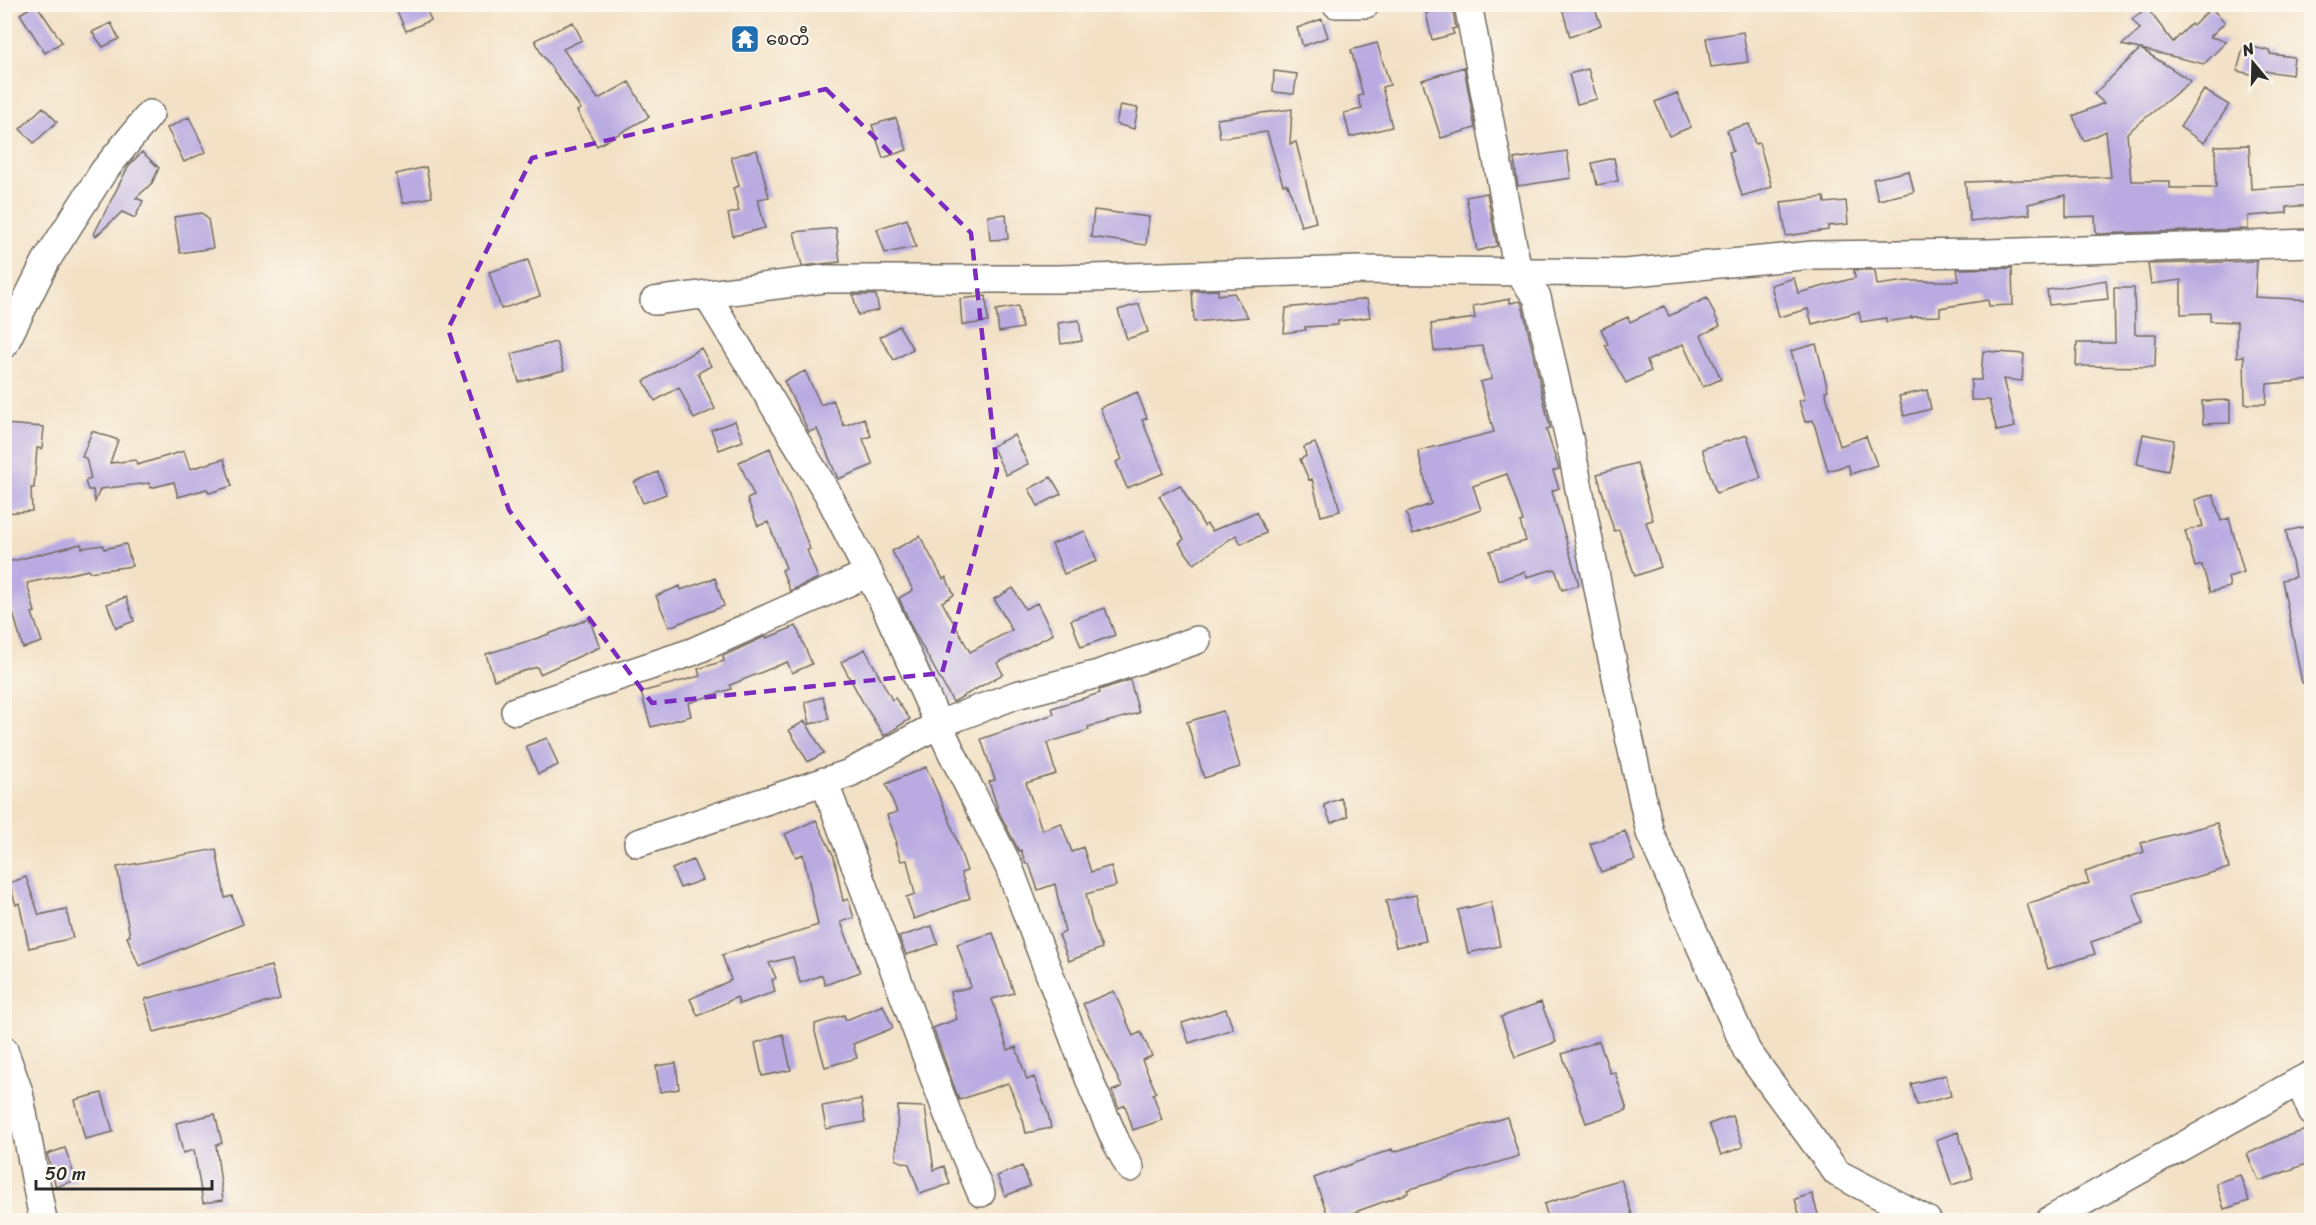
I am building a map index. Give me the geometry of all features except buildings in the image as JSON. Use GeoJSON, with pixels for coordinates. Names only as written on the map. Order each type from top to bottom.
{"type":"FeatureCollection","features":[{"type":"Feature","properties":{"kind":"street"},"geometry":{"type":"LineString","coordinates":[[1336,4],[1366,4]]}},
{"type":"Feature","properties":{"kind":"street"},"geometry":{"type":"LineString","coordinates":[[1468,4],[1518,272],[1537,297],[1571,447],[1608,640],[1650,833],[1747,1051],[1837,1173],[1927,1221]]}},
{"type":"Feature","properties":{"kind":"street"},"geometry":{"type":"LineString","coordinates":[[4,345],[46,261],[104,172],[150,114]]}},
{"type":"Feature","properties":{"kind":"street"},"geometry":{"type":"LineString","coordinates":[[654,301],[824,279],[1059,279],[1361,270],[1625,273],[1813,255],[1988,253],[2312,243]]}},
{"type":"Feature","properties":{"kind":"street"},"geometry":{"type":"LineString","coordinates":[[705,294],[828,494],[869,573],[1009,867],[1093,1089],[1130,1168]]}},
{"type":"Feature","properties":{"kind":"street"},"geometry":{"type":"LineString","coordinates":[[515,711],[692,652],[869,573]]}},
{"type":"Feature","properties":{"kind":"street"},"geometry":{"type":"LineString","coordinates":[[638,843],[850,773],[939,724],[1016,695],[1098,674],[1197,640]]}},
{"type":"Feature","properties":{"kind":"street"},"geometry":{"type":"LineString","coordinates":[[824,781],[948,1115],[981,1193]]}},
{"type":"Feature","properties":{"kind":"street"},"geometry":{"type":"LineString","coordinates":[[4,1050],[12,1094],[43,1221]]}},
{"type":"Feature","properties":{"kind":"street"},"geometry":{"type":"LineString","coordinates":[[2050,1221],[2305,1078],[2312,1112]]}},
{"type":"Feature","properties":{"kind":"highlighted area"},"geometry":{"type":"Polygon","coordinates":[[[826,89],[971,233],[997,470],[942,673],[652,703],[509,510],[448,329],[532,158],[826,89]]]}},
{"type":"Feature","properties":{"kind":"place","name":"စေတီ"},"geometry":{"type":"Point","coordinates":[745,39]}}]}
